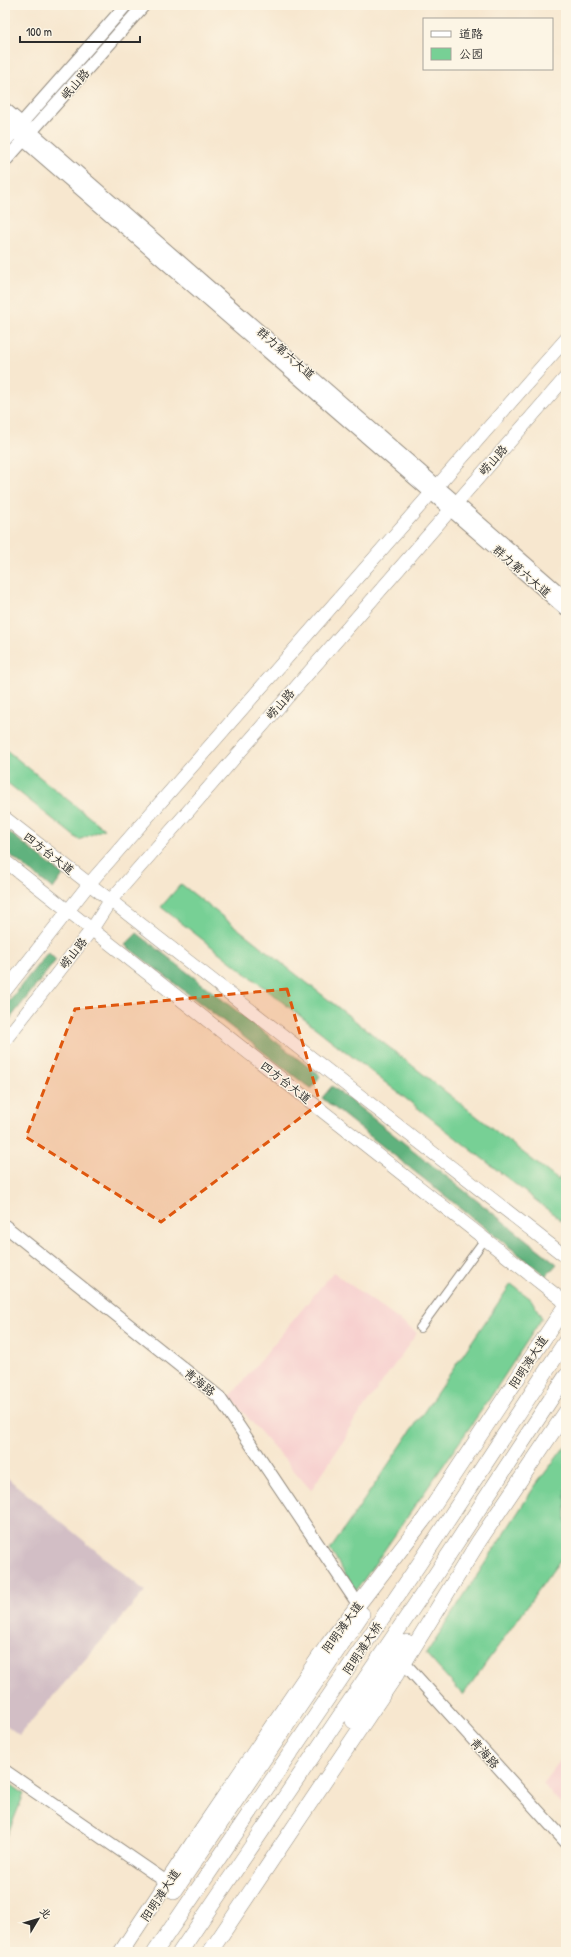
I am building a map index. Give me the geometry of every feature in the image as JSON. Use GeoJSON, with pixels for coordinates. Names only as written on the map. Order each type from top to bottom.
{"type":"FeatureCollection","features":[{"type":"Feature","properties":{"kind":"highway","name":"阳明滩大道"},"geometry":{"type":"LineString","coordinates":[[121,1952],[168,1883],[202,1829],[328,1644],[425,1518],[566,1304]]}},
{"type":"Feature","properties":{"kind":"highway","name":"阳明滩大桥"},"geometry":{"type":"LineString","coordinates":[[155,1952],[414,1571],[566,1341]]}},
{"type":"Feature","properties":{"kind":"highway","name":"阳明滩大桥"},"geometry":{"type":"LineString","coordinates":[[180,1952],[430,1583],[566,1376]]}},
{"type":"Feature","properties":{"kind":"highway"},"geometry":{"type":"LineString","coordinates":[[210,1952],[404,1663],[475,1548],[566,1412]]}},
{"type":"Feature","properties":{"kind":"highway"},"geometry":{"type":"LineString","coordinates":[[133,1952],[296,1712],[425,1518]]}},
{"type":"Feature","properties":{"kind":"highway"},"geometry":{"type":"LineString","coordinates":[[200,1952],[392,1662],[475,1548]]}},
{"type":"Feature","properties":{"kind":"main road","name":"岷山路"},"geometry":{"type":"LineString","coordinates":[[5,142],[13,126],[126,5]]}},
{"type":"Feature","properties":{"kind":"main road","name":"岷山路"},"geometry":{"type":"LineString","coordinates":[[5,161],[144,5]]}},
{"type":"Feature","properties":{"kind":"main road","name":"群力第六大道"},"geometry":{"type":"LineString","coordinates":[[5,109],[13,126],[28,136],[435,490],[566,598]]}},
{"type":"Feature","properties":{"kind":"main road","name":"崂山路"},"geometry":{"type":"LineString","coordinates":[[5,991],[89,884],[566,339]]}},
{"type":"Feature","properties":{"kind":"main road","name":"崂山路"},"geometry":{"type":"LineString","coordinates":[[5,1040],[92,929],[110,901],[453,505],[566,377]]}},
{"type":"Feature","properties":{"kind":"main road","name":"群力第六大道"},"geometry":{"type":"LineString","coordinates":[[453,505],[566,610]]}},
{"type":"Feature","properties":{"kind":"main road","name":"四方台大道"},"geometry":{"type":"LineString","coordinates":[[5,818],[566,1257]]}},
{"type":"Feature","properties":{"kind":"main road","name":"四方台大道"},"geometry":{"type":"LineString","coordinates":[[5,860],[566,1304]]}},
{"type":"Feature","properties":{"kind":"main road","name":"青海路"},"geometry":{"type":"LineString","coordinates":[[5,1226],[219,1397],[358,1604]]}},
{"type":"Feature","properties":{"kind":"main road","name":"青海路"},"geometry":{"type":"LineString","coordinates":[[404,1663],[566,1842]]}},
{"type":"Feature","properties":{"kind":"main road"},"geometry":{"type":"LineString","coordinates":[[5,1771],[168,1883]]}},
{"type":"Feature","properties":{"kind":"street"},"geometry":{"type":"LineString","coordinates":[[420,1328],[485,1239]]}},
{"type":"Feature","properties":{"kind":"highlighted area"},"geometry":{"type":"Polygon","coordinates":[[[287,989],[320,1103],[161,1222],[26,1137],[75,1009],[287,989]]]}},
{"type":"Feature","properties":{"kind":"shaded area"},"geometry":{"type":"Polygon","coordinates":[[[333,1272],[417,1333],[348,1430],[346,1437],[311,1490],[230,1397],[333,1272]]]}},
{"type":"Feature","properties":{"kind":"shaded area"},"geometry":{"type":"Polygon","coordinates":[[[5,1476],[145,1591],[19,1735],[5,1724],[5,1476]]]}},
{"type":"Feature","properties":{"kind":"shaded area"},"geometry":{"type":"Polygon","coordinates":[[[566,1753],[566,1809],[542,1784],[566,1753]]]}},
{"type":"Feature","properties":{"kind":"green space"},"geometry":{"type":"Polygon","coordinates":[[[5,749],[104,829],[79,840],[5,781],[5,749]]]}},
{"type":"Feature","properties":{"kind":"green space"},"geometry":{"type":"Polygon","coordinates":[[[5,829],[63,875],[53,889],[5,851],[5,829]]]}},
{"type":"Feature","properties":{"kind":"green space"},"geometry":{"type":"Polygon","coordinates":[[[181,884],[558,1180],[566,1169],[566,1224],[161,907],[181,884]]]}},
{"type":"Feature","properties":{"kind":"green space"},"geometry":{"type":"Polygon","coordinates":[[[137,933],[320,1076],[311,1089],[125,945],[137,933]]]}},
{"type":"Feature","properties":{"kind":"green space"},"geometry":{"type":"Polygon","coordinates":[[[48,952],[56,960],[5,1025],[5,1006],[48,952]]]}},
{"type":"Feature","properties":{"kind":"green space"},"geometry":{"type":"Polygon","coordinates":[[[332,1086],[557,1264],[546,1276],[322,1098],[332,1086]]]}},
{"type":"Feature","properties":{"kind":"green space"},"geometry":{"type":"Polygon","coordinates":[[[511,1284],[531,1299],[542,1318],[490,1398],[356,1591],[330,1550],[511,1284]]]}},
{"type":"Feature","properties":{"kind":"green space"},"geometry":{"type":"Polygon","coordinates":[[[566,1445],[566,1552],[463,1695],[426,1654],[535,1486],[566,1445]]]}},
{"type":"Feature","properties":{"kind":"green space"},"geometry":{"type":"Polygon","coordinates":[[[5,1780],[24,1794],[5,1841],[5,1780]]]}}]}
